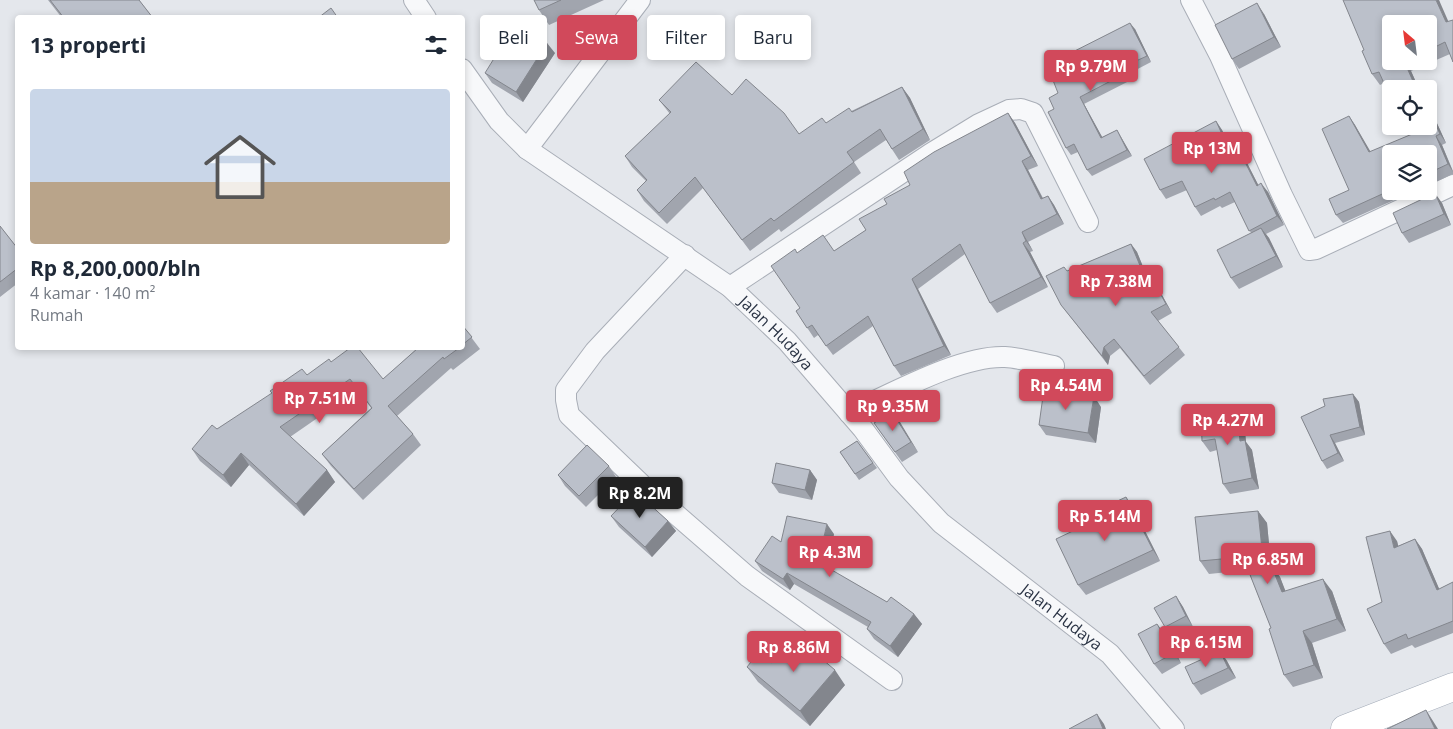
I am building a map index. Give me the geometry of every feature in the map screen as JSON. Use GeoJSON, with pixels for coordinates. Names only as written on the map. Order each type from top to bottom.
{"type":"FeatureCollection","features":[{"type":"Feature","properties":{"kind":"main road"},"geometry":{"type":"LineString","coordinates":[[1344,729],[1453,687]]}},
{"type":"Feature","properties":{"kind":"street"},"geometry":{"type":"LineString","coordinates":[[414,0],[424,15]]}},
{"type":"Feature","properties":{"kind":"street"},"geometry":{"type":"LineString","coordinates":[[527,149],[640,0]]}},
{"type":"Feature","properties":{"kind":"street"},"geometry":{"type":"LineString","coordinates":[[1191,0],[1220,56],[1298,231],[1309,250],[1316,249],[1453,185]]}},
{"type":"Feature","properties":{"kind":"street","name":"Jalan Hudaya"},"geometry":{"type":"LineString","coordinates":[[465,73],[499,121],[527,149],[730,286],[787,341],[849,413],[899,478],[941,523],[1110,654],[1174,729]]}},
{"type":"Feature","properties":{"kind":"street"},"geometry":{"type":"LineString","coordinates":[[730,286],[930,154],[979,124],[1009,110],[1021,109],[1033,113],[1088,222]]}},
{"type":"Feature","properties":{"kind":"street"},"geometry":{"type":"LineString","coordinates":[[684,255],[594,351],[566,390],[569,414],[640,484],[746,576],[892,680]]}},
{"type":"Feature","properties":{"kind":"street"},"geometry":{"type":"LineString","coordinates":[[849,413],[958,364],[1005,357],[1054,366]]}},
{"type":"Feature","properties":{"kind":"building"},"geometry":{"type":"Polygon","coordinates":[[[50,0],[139,0],[151,15],[62,15],[50,0]]]}},
{"type":"Feature","properties":{"kind":"building"},"geometry":{"type":"Polygon","coordinates":[[[534,0],[561,0],[539,10],[534,0]]]}},
{"type":"Feature","properties":{"kind":"building"},"geometry":{"type":"Polygon","coordinates":[[[1343,0],[1436,0],[1446,22],[1453,20],[1453,62],[1445,42],[1438,46],[1438,15],[1382,15],[1382,70],[1408,70],[1412,80],[1383,80],[1379,72],[1372,74],[1362,51],[1364,50],[1343,0]]]}},
{"type":"Feature","properties":{"kind":"building"},"geometry":{"type":"Polygon","coordinates":[[[1257,3],[1274,37],[1232,59],[1215,25],[1257,3]]]}},
{"type":"Feature","properties":{"kind":"building"},"geometry":{"type":"Polygon","coordinates":[[[331,8],[336,15],[322,15],[331,8]]]}},
{"type":"Feature","properties":{"kind":"building"},"geometry":{"type":"Polygon","coordinates":[[[1130,23],[1147,56],[1127,65],[1130,71],[1080,97],[1101,138],[1117,130],[1127,150],[1087,170],[1074,144],[1066,148],[1048,112],[1054,109],[1049,98],[1058,93],[1047,65],[1130,23]]]}},
{"type":"Feature","properties":{"kind":"building"},"geometry":{"type":"Polygon","coordinates":[[[493,60],[536,60],[516,92],[485,73],[493,60]]]}},
{"type":"Feature","properties":{"kind":"building"},"geometry":{"type":"Polygon","coordinates":[[[696,62],[732,95],[746,79],[784,113],[799,134],[822,118],[826,123],[849,108],[852,112],[902,87],[923,129],[892,149],[880,129],[847,152],[854,162],[774,221],[771,218],[742,240],[695,177],[659,213],[637,190],[647,180],[625,156],[671,112],[659,100],[696,62]]]}},
{"type":"Feature","properties":{"kind":"building"},"geometry":{"type":"Polygon","coordinates":[[[1008,113],[1031,156],[1022,161],[1041,199],[1048,196],[1057,214],[1022,232],[1026,241],[1023,243],[1041,277],[990,303],[960,244],[912,279],[944,346],[894,366],[868,316],[826,346],[812,325],[807,328],[796,311],[800,308],[771,266],[795,249],[797,253],[823,235],[834,251],[866,230],[859,219],[887,204],[884,199],[910,185],[904,172],[934,152],[1008,113]]]}},
{"type":"Feature","properties":{"kind":"building"},"geometry":{"type":"Polygon","coordinates":[[[1349,116],[1369,152],[1382,147],[1382,194],[1336,215],[1329,199],[1349,190],[1322,129],[1349,116]]]}},
{"type":"Feature","properties":{"kind":"building"},"geometry":{"type":"Polygon","coordinates":[[[1216,121],[1232,156],[1240,152],[1257,186],[1261,183],[1277,216],[1249,231],[1230,192],[1195,207],[1182,181],[1160,190],[1144,159],[1216,121]]]}},
{"type":"Feature","properties":{"kind":"building"},"geometry":{"type":"Polygon","coordinates":[[[1437,127],[1440,134],[1436,136],[1448,164],[1437,169],[1437,145],[1386,145],[1410,135],[1437,135],[1437,127]]]}},
{"type":"Feature","properties":{"kind":"building"},"geometry":{"type":"Polygon","coordinates":[[[1437,198],[1444,214],[1402,233],[1393,213],[1420,200],[1437,200],[1437,198]]]}},
{"type":"Feature","properties":{"kind":"building"},"geometry":{"type":"Polygon","coordinates":[[[0,226],[15,245],[15,270],[0,282],[0,226]]]}},
{"type":"Feature","properties":{"kind":"building"},"geometry":{"type":"Polygon","coordinates":[[[1261,228],[1276,256],[1231,278],[1217,250],[1261,228]]]}},
{"type":"Feature","properties":{"kind":"building"},"geometry":{"type":"Polygon","coordinates":[[[1131,244],[1146,280],[1151,277],[1166,304],[1151,312],[1179,347],[1144,376],[1114,339],[1104,347],[1102,356],[1061,305],[1046,276],[1064,267],[1067,271],[1131,244]]]}},
{"type":"Feature","properties":{"kind":"building"},"geometry":{"type":"Polygon","coordinates":[[[465,329],[472,337],[465,343],[465,329]]]}},
{"type":"Feature","properties":{"kind":"building"},"geometry":{"type":"Polygon","coordinates":[[[347,350],[360,350],[383,379],[416,350],[456,350],[444,359],[443,357],[388,406],[413,434],[354,489],[322,454],[372,408],[350,379],[280,427],[327,470],[296,504],[241,453],[223,475],[192,449],[212,425],[217,429],[272,393],[270,391],[302,369],[307,375],[329,359],[331,362],[347,350]]]}},
{"type":"Feature","properties":{"kind":"building"},"geometry":{"type":"Polygon","coordinates":[[[1044,389],[1094,396],[1088,433],[1039,425],[1044,389]]]}},
{"type":"Feature","properties":{"kind":"building"},"geometry":{"type":"Polygon","coordinates":[[[1353,394],[1360,427],[1330,435],[1338,453],[1322,461],[1301,417],[1325,406],[1323,399],[1353,394]]]}},
{"type":"Feature","properties":{"kind":"building"},"geometry":{"type":"Polygon","coordinates":[[[892,412],[911,442],[895,452],[874,423],[892,412]]]}},
{"type":"Feature","properties":{"kind":"building"},"geometry":{"type":"Polygon","coordinates":[[[1237,412],[1240,441],[1245,440],[1252,478],[1223,484],[1215,439],[1202,441],[1201,416],[1237,412]]]}},
{"type":"Feature","properties":{"kind":"building"},"geometry":{"type":"Polygon","coordinates":[[[857,441],[873,463],[855,474],[840,452],[857,441]]]}},
{"type":"Feature","properties":{"kind":"building"},"geometry":{"type":"Polygon","coordinates":[[[587,445],[609,466],[579,496],[558,475],[587,445]]]}},
{"type":"Feature","properties":{"kind":"building"},"geometry":{"type":"Polygon","coordinates":[[[776,463],[810,470],[805,490],[772,483],[776,463]]]}},
{"type":"Feature","properties":{"kind":"building"},"geometry":{"type":"Polygon","coordinates":[[[635,491],[668,521],[645,547],[611,516],[635,491]]]}},
{"type":"Feature","properties":{"kind":"building"},"geometry":{"type":"Polygon","coordinates":[[[1126,497],[1153,550],[1078,585],[1056,539],[1098,519],[1094,512],[1126,497]]]}},
{"type":"Feature","properties":{"kind":"building"},"geometry":{"type":"Polygon","coordinates":[[[1258,511],[1264,568],[1271,565],[1282,592],[1323,579],[1337,619],[1303,631],[1314,665],[1284,675],[1269,629],[1271,628],[1243,557],[1200,561],[1195,517],[1258,511]]]}},
{"type":"Feature","properties":{"kind":"building"},"geometry":{"type":"Polygon","coordinates":[[[787,516],[827,524],[818,562],[887,602],[891,597],[914,614],[890,646],[867,629],[871,622],[787,573],[783,579],[755,561],[772,536],[781,542],[787,516]]]}},
{"type":"Feature","properties":{"kind":"building"},"geometry":{"type":"Polygon","coordinates":[[[1390,531],[1394,548],[1415,539],[1437,590],[1453,582],[1453,621],[1408,639],[1406,634],[1384,644],[1367,609],[1382,602],[1366,537],[1390,531]]]}},
{"type":"Feature","properties":{"kind":"building"},"geometry":{"type":"Polygon","coordinates":[[[1176,596],[1186,616],[1165,627],[1154,608],[1176,596]]]}},
{"type":"Feature","properties":{"kind":"building"},"geometry":{"type":"Polygon","coordinates":[[[1157,624],[1174,653],[1154,664],[1138,634],[1157,624]]]}},
{"type":"Feature","properties":{"kind":"building"},"geometry":{"type":"Polygon","coordinates":[[[796,637],[835,670],[800,711],[747,667],[759,652],[772,663],[796,637]]]}},
{"type":"Feature","properties":{"kind":"building"},"geometry":{"type":"Polygon","coordinates":[[[1220,651],[1228,668],[1193,684],[1185,667],[1220,651]]]}},
{"type":"Feature","properties":{"kind":"building"},"geometry":{"type":"Polygon","coordinates":[[[1426,710],[1435,729],[1387,729],[1426,710]]]}},
{"type":"Feature","properties":{"kind":"building"},"geometry":{"type":"Polygon","coordinates":[[[1097,714],[1103,729],[1069,729],[1097,714]]]}}]}
